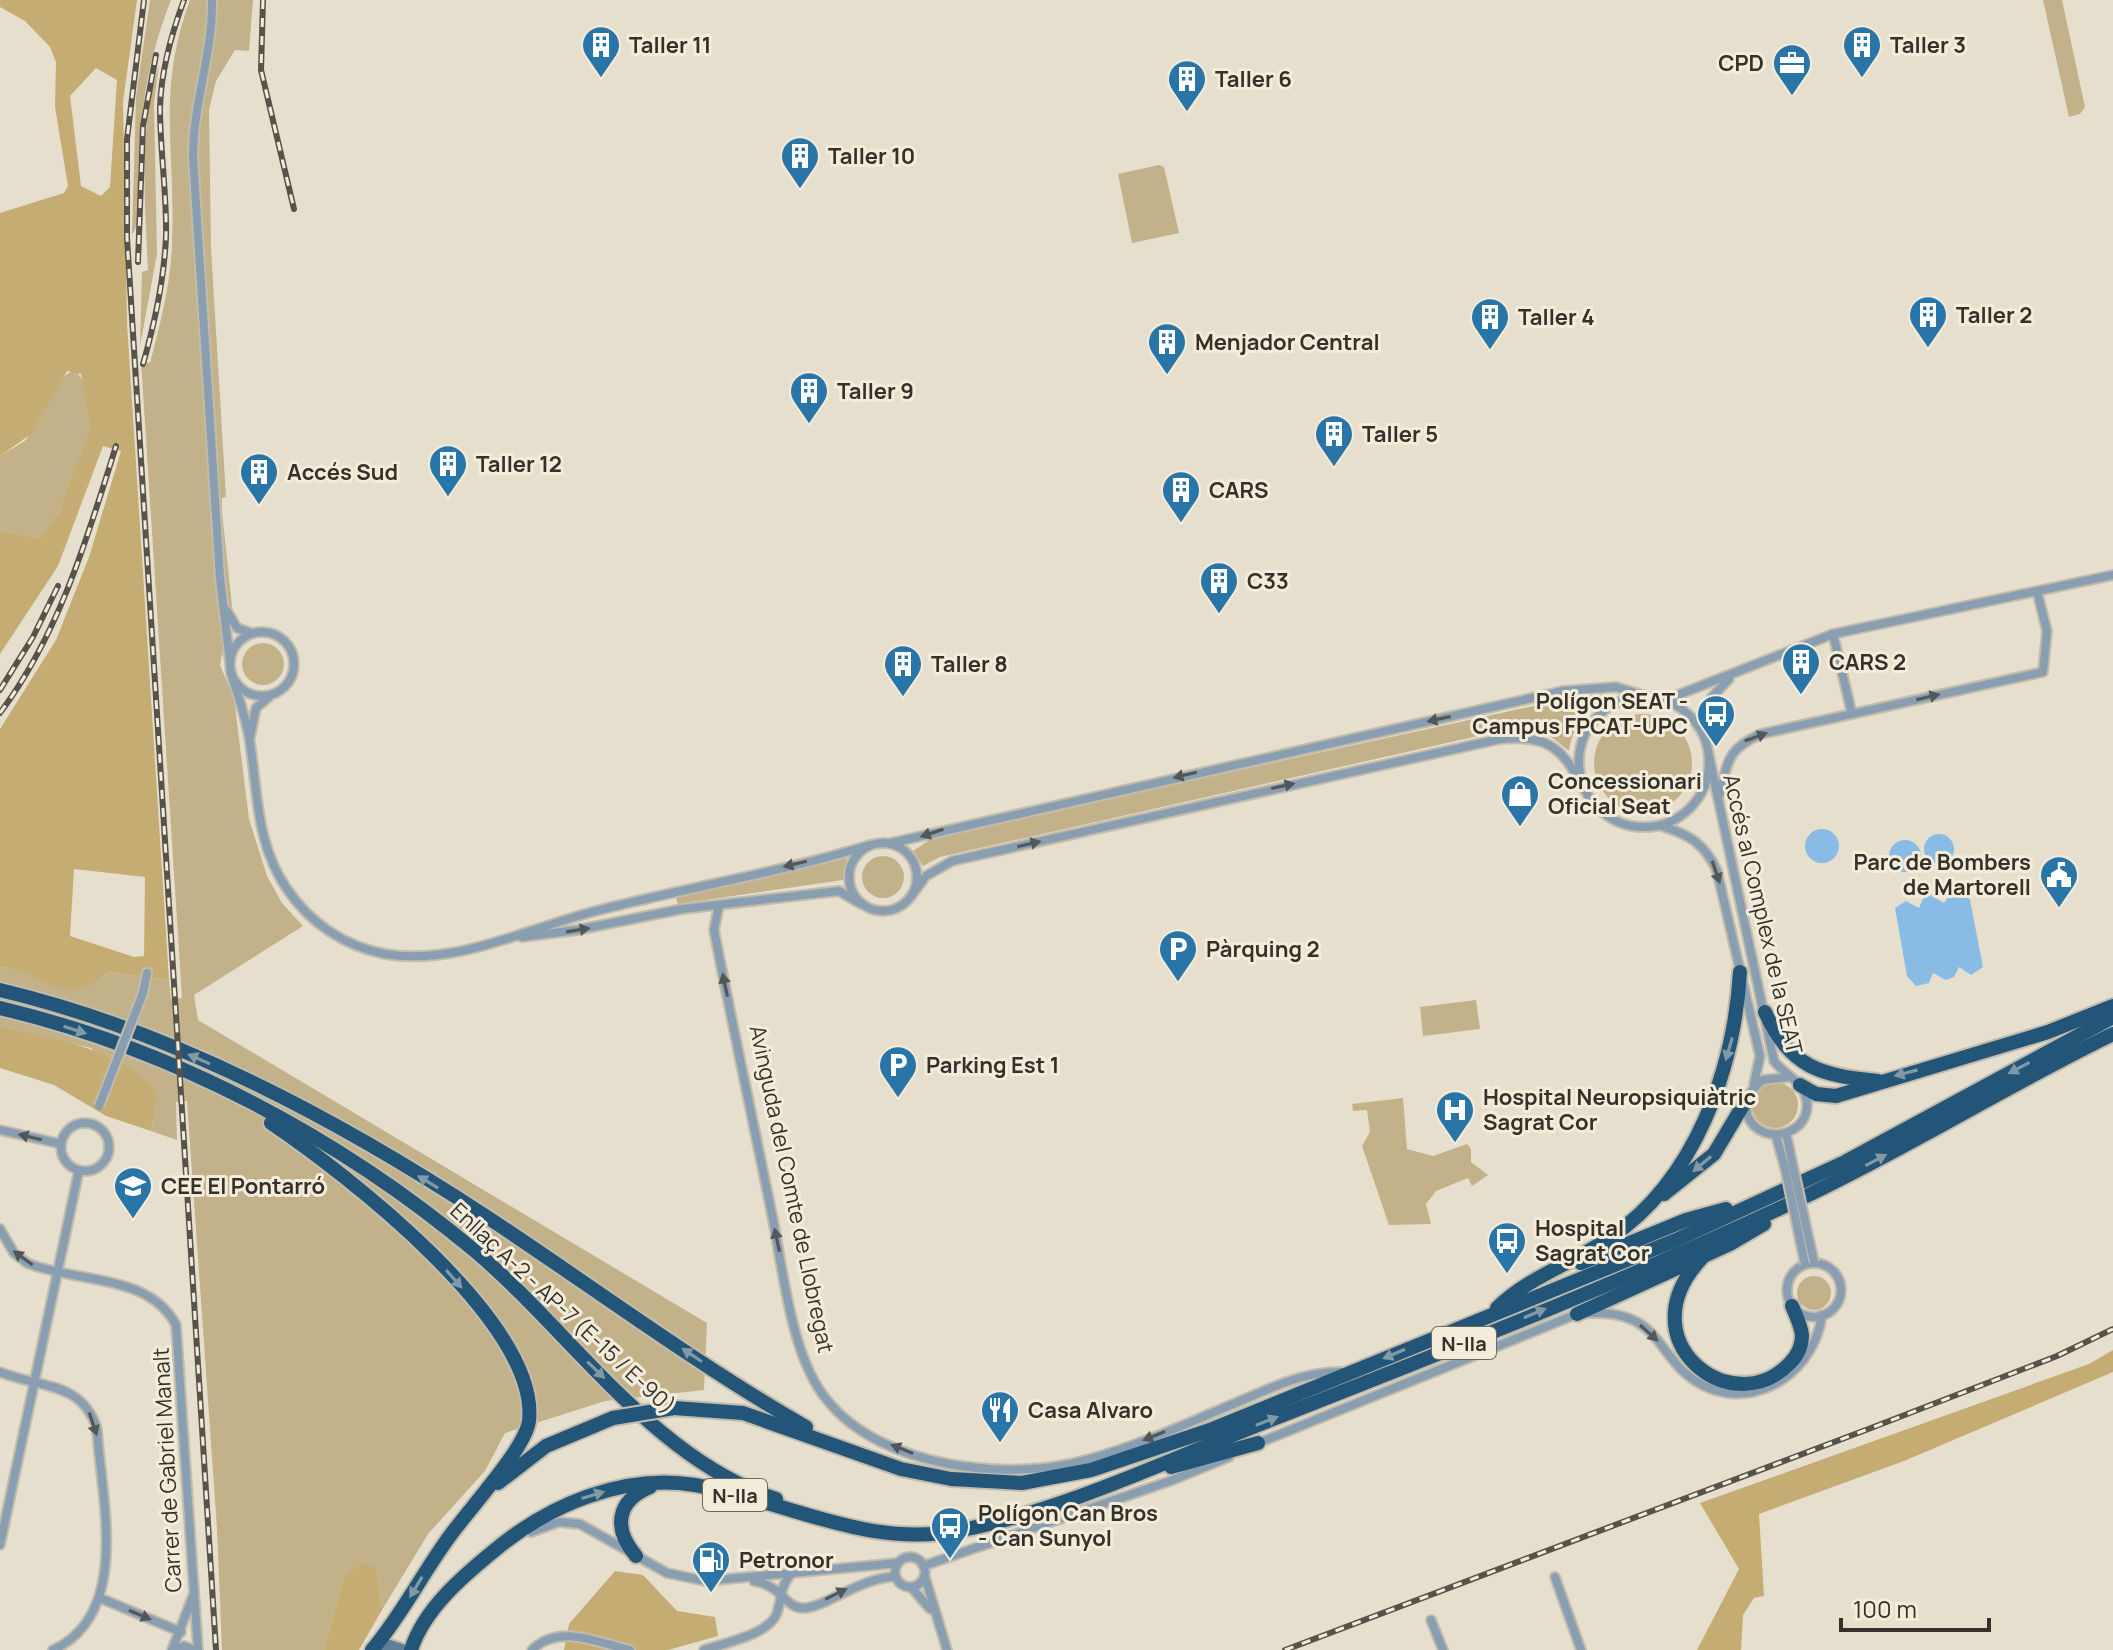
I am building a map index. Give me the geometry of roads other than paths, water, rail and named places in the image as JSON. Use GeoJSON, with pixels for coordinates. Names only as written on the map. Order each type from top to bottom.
{"type":"FeatureCollection","features":[{"type":"Feature","properties":{"kind":"highway"},"geometry":{"type":"LineString","coordinates":[[1642,1211],[1684,1158],[1706,1117],[1733,1035],[1740,972]]}},
{"type":"Feature","properties":{"kind":"highway","name":"Enllaç A-2 - AP-7 (E-15 / E-90)"},"geometry":{"type":"LineString","coordinates":[[0,990],[39,1000],[143,1036],[220,1068],[297,1107],[484,1215],[757,1398],[841,1447]]}},
{"type":"Feature","properties":{"kind":"highway"},"geometry":{"type":"LineString","coordinates":[[1794,1081],[1816,1094],[1836,1096],[2048,1032],[2113,1006]]}},
{"type":"Feature","properties":{"kind":"highway","name":"Enllaç A-2 - AP-7 (E-15 / E-90)"},"geometry":{"type":"LineString","coordinates":[[0,1008],[170,1063],[296,1127],[389,1184],[476,1252],[663,1431],[722,1474],[771,1497],[845,1518],[931,1527],[981,1525]]}},
{"type":"Feature","properties":{"kind":"highway"},"geometry":{"type":"LineString","coordinates":[[1765,1012],[1790,1054],[1807,1066],[1822,1072],[1879,1081]]}},
{"type":"Feature","properties":{"kind":"highway","name":"N-IIa"},"geometry":{"type":"LineString","coordinates":[[372,1650],[396,1620],[458,1524],[501,1480],[532,1456],[580,1430],[613,1418],[674,1408],[743,1413],[901,1469],[1001,1484],[1047,1480],[1115,1463],[1183,1439],[1676,1240],[1845,1162],[2113,1019]]}},
{"type":"Feature","properties":{"kind":"highway","name":"N-IIa"},"geometry":{"type":"LineString","coordinates":[[411,1650],[417,1634],[438,1606],[500,1545],[543,1516],[582,1498],[625,1486],[665,1482],[714,1489],[854,1528],[922,1534],[960,1531],[1028,1513],[1466,1342],[1703,1243],[1806,1196],[2113,1034]]}},
{"type":"Feature","properties":{"kind":"highway"},"geometry":{"type":"LineString","coordinates":[[221,1089],[314,1152],[394,1217],[476,1304],[523,1377],[529,1413],[520,1443],[458,1524]]}},
{"type":"Feature","properties":{"kind":"highway"},"geometry":{"type":"LineString","coordinates":[[1490,1314],[1515,1290],[1612,1237],[1714,1154],[1745,1102]]}},
{"type":"Feature","properties":{"kind":"highway"},"geometry":{"type":"LineString","coordinates":[[1577,1314],[1730,1244],[1806,1196]]}},
{"type":"Feature","properties":{"kind":"highway"},"geometry":{"type":"LineString","coordinates":[[1543,1275],[1590,1260],[1686,1220],[1761,1200]]}},
{"type":"Feature","properties":{"kind":"highway"},"geometry":{"type":"LineString","coordinates":[[1702,1258],[1678,1288],[1673,1321],[1682,1349],[1714,1377],[1732,1382],[1751,1382],[1785,1368],[1800,1348],[1802,1335],[1792,1306]]}},
{"type":"Feature","properties":{"kind":"highway"},"geometry":{"type":"LineString","coordinates":[[1117,1480],[1258,1443]]}},
{"type":"Feature","properties":{"kind":"highway"},"geometry":{"type":"LineString","coordinates":[[636,1556],[622,1535],[621,1513],[635,1495],[665,1482]]}},
{"type":"Feature","properties":{"kind":"main road","name":"N-IIa"},"geometry":{"type":"LineString","coordinates":[[372,1650],[386,1645],[402,1650]]}},
{"type":"Feature","properties":{"kind":"street"},"geometry":{"type":"LineString","coordinates":[[212,0],[210,32],[196,104],[193,157],[230,668],[250,741],[257,809],[266,849],[287,889],[319,924],[362,947],[406,956],[430,955],[501,939],[591,912],[870,845],[891,843],[1563,691],[1616,687],[1665,700],[1686,712],[1706,743]]}},
{"type":"Feature","properties":{"kind":"street"},"geometry":{"type":"LineString","coordinates":[[1665,700],[1833,634],[2113,575]]}},
{"type":"Feature","properties":{"kind":"street"},"geometry":{"type":"LineString","coordinates":[[1719,799],[1729,757],[1739,743],[1761,734],[2043,672],[2047,631],[2037,591]]}},
{"type":"Feature","properties":{"kind":"street"},"geometry":{"type":"LineString","coordinates":[[225,607],[237,628],[252,633]]}},
{"type":"Feature","properties":{"kind":"street"},"geometry":{"type":"LineString","coordinates":[[250,741],[256,708],[279,691],[293,674],[293,652],[280,636],[261,631],[252,633],[236,644],[230,668],[235,682],[250,694],[270,695],[279,691]]}},
{"type":"Feature","properties":{"kind":"street"},"geometry":{"type":"LineString","coordinates":[[1833,634],[1852,714]]}},
{"type":"Feature","properties":{"kind":"street"},"geometry":{"type":"LineString","coordinates":[[501,939],[577,930],[719,905],[839,891],[861,904],[882,911],[904,904],[926,876],[952,861],[1500,739],[1528,737],[1554,745],[1569,761],[1599,810],[1617,822],[1638,828],[1660,826],[1678,818],[1693,805],[1704,789],[1709,756],[1706,719],[1712,697],[1732,676]]}},
{"type":"Feature","properties":{"kind":"street"},"geometry":{"type":"LineString","coordinates":[[1586,792],[1580,773],[1580,753],[1585,734],[1596,718],[1628,699],[1652,698]]}},
{"type":"Feature","properties":{"kind":"street","name":"Accés al Complex de la SEAT"},"geometry":{"type":"LineString","coordinates":[[1709,756],[1774,1061],[1794,1081],[1807,1104],[1805,1117],[1795,1129],[1786,1133]]}},
{"type":"Feature","properties":{"kind":"street","name":"Accés al Complex de la SEAT"},"geometry":{"type":"LineString","coordinates":[[1660,826],[1691,837],[1710,857],[1721,886],[1760,1056],[1754,1085],[1745,1102]]}},
{"type":"Feature","properties":{"kind":"street"},"geometry":{"type":"LineString","coordinates":[[891,843],[901,848],[914,864],[917,874],[912,895]]}},
{"type":"Feature","properties":{"kind":"street"},"geometry":{"type":"LineString","coordinates":[[861,904],[853,895],[849,871],[860,851],[870,845]]}},
{"type":"Feature","properties":{"kind":"street","name":"Avinguda del Comte de Llobregat"},"geometry":{"type":"LineString","coordinates":[[719,905],[714,930],[806,1363],[827,1402],[862,1431],[913,1454],[970,1467],[1043,1470],[1112,1453],[1307,1373],[1350,1372]]}},
{"type":"Feature","properties":{"kind":"street"},"geometry":{"type":"LineString","coordinates":[[92,1123],[143,993],[147,973]]}},
{"type":"Feature","properties":{"kind":"street","name":"Accés al Complex de la SEAT"},"geometry":{"type":"LineString","coordinates":[[1754,1085],[1770,1076],[1794,1081]]}},
{"type":"Feature","properties":{"kind":"street"},"geometry":{"type":"LineString","coordinates":[[1745,1102],[1753,1126],[1776,1136],[1786,1133],[1789,1167],[1810,1263]]}},
{"type":"Feature","properties":{"kind":"street"},"geometry":{"type":"LineString","coordinates":[[92,1123],[108,1140],[108,1156],[96,1168],[79,1170],[63,1158],[61,1144],[71,1127],[92,1123]]}},
{"type":"Feature","properties":{"kind":"street"},"geometry":{"type":"LineString","coordinates":[[0,1130],[61,1144]]}},
{"type":"Feature","properties":{"kind":"street"},"geometry":{"type":"LineString","coordinates":[[1776,1136],[1789,1167]]}},
{"type":"Feature","properties":{"kind":"street"},"geometry":{"type":"LineString","coordinates":[[0,1545],[79,1170]]}},
{"type":"Feature","properties":{"kind":"street","name":"Carrer de Gabriel Manalt"},"geometry":{"type":"LineString","coordinates":[[0,1229],[20,1258],[57,1273],[144,1293],[165,1308],[176,1325],[195,1592],[173,1650]]}},
{"type":"Feature","properties":{"kind":"street"},"geometry":{"type":"LineString","coordinates":[[1810,1263],[1830,1268],[1841,1288],[1836,1305],[1822,1315],[1803,1315],[1792,1306],[1787,1292],[1789,1278],[1810,1263]]}},
{"type":"Feature","properties":{"kind":"street"},"geometry":{"type":"LineString","coordinates":[[923,1566],[1170,1481],[1577,1314],[1609,1313],[1641,1324],[1683,1372],[1718,1391],[1736,1394],[1772,1387],[1797,1371],[1815,1343],[1822,1315]]}},
{"type":"Feature","properties":{"kind":"street"},"geometry":{"type":"LineString","coordinates":[[0,1372],[63,1388],[75,1396],[95,1423],[106,1565],[100,1598],[83,1628],[53,1650]]}},
{"type":"Feature","properties":{"kind":"street"},"geometry":{"type":"LineString","coordinates":[[500,1545],[539,1527],[566,1522],[588,1528],[636,1556],[684,1578],[745,1579],[898,1563],[911,1557],[923,1566],[933,1612],[947,1650]]}},
{"type":"Feature","properties":{"kind":"street"},"geometry":{"type":"LineString","coordinates":[[898,1563],[896,1577],[901,1585],[911,1587],[919,1584],[924,1576]]}},
{"type":"Feature","properties":{"kind":"street"},"geometry":{"type":"LineString","coordinates":[[704,1650],[764,1627],[777,1613],[781,1593],[792,1573]]}},
{"type":"Feature","properties":{"kind":"street"},"geometry":{"type":"LineString","coordinates":[[745,1579],[769,1583],[792,1605],[806,1608],[874,1577],[896,1577]]}},
{"type":"Feature","properties":{"kind":"street"},"geometry":{"type":"LineString","coordinates":[[1555,1577],[1581,1650]]}},
{"type":"Feature","properties":{"kind":"street"},"geometry":{"type":"LineString","coordinates":[[911,1587],[933,1612]]}},
{"type":"Feature","properties":{"kind":"street"},"geometry":{"type":"LineString","coordinates":[[173,1650],[184,1646],[196,1650],[195,1592]]}},
{"type":"Feature","properties":{"kind":"street"},"geometry":{"type":"LineString","coordinates":[[100,1598],[181,1632]]}},
{"type":"Feature","properties":{"kind":"street"},"geometry":{"type":"LineString","coordinates":[[1431,1620],[1443,1650]]}},
{"type":"Feature","properties":{"kind":"street"},"geometry":{"type":"LineString","coordinates":[[532,1650],[548,1638],[565,1636],[630,1650]]}},
{"type":"Feature","properties":{"kind":"water"},"geometry":{"type":"Polygon","coordinates":[[[1822,829],[1834,834],[1839,846],[1834,858],[1822,863],[1810,858],[1805,846],[1810,834],[1822,829]]]}},
{"type":"Feature","properties":{"kind":"water"},"geometry":{"type":"Polygon","coordinates":[[[1939,834],[1950,838],[1954,849],[1950,860],[1939,864],[1928,860],[1924,849],[1928,838],[1939,834]]]}},
{"type":"Feature","properties":{"kind":"water"},"geometry":{"type":"Polygon","coordinates":[[[1905,840],[1916,845],[1921,856],[1916,867],[1905,872],[1894,867],[1889,856],[1894,845],[1905,840]]]}},
{"type":"Feature","properties":{"kind":"water"},"geometry":{"type":"Polygon","coordinates":[[[1953,890],[1962,890],[1970,900],[1983,967],[1971,975],[1959,967],[1954,977],[1946,980],[1933,973],[1929,983],[1916,986],[1907,976],[1895,908],[1906,901],[1919,908],[1923,899],[1931,895],[1944,903],[1953,890]]]}},
{"type":"Feature","properties":{"kind":"railway"},"geometry":{"type":"LineString","coordinates":[[144,0],[127,139],[127,238],[216,1650]]}},
{"type":"Feature","properties":{"kind":"railway"},"geometry":{"type":"LineString","coordinates":[[143,364],[158,301],[165,253],[160,124],[162,80],[184,0]]}},
{"type":"Feature","properties":{"kind":"railway"},"geometry":{"type":"LineString","coordinates":[[263,0],[261,70],[294,209]]}},
{"type":"Feature","properties":{"kind":"railway"},"geometry":{"type":"LineString","coordinates":[[138,262],[143,126],[156,55]]}},
{"type":"Feature","properties":{"kind":"railway"},"geometry":{"type":"LineString","coordinates":[[0,713],[21,683],[55,618],[82,551],[116,446]]}},
{"type":"Feature","properties":{"kind":"railway"},"geometry":{"type":"LineString","coordinates":[[0,690],[33,637],[58,586]]}},
{"type":"Feature","properties":{"kind":"railway"},"geometry":{"type":"LineString","coordinates":[[1285,1650],[2057,1356],[2113,1329]]}},
{"type":"Feature","properties":{"kind":"place","name":"Taller 11"},"geometry":{"type":"Point","coordinates":[601,79]}},
{"type":"Feature","properties":{"kind":"place","name":"Taller 3"},"geometry":{"type":"Point","coordinates":[1862,79]}},
{"type":"Feature","properties":{"kind":"place","name":"CPD"},"geometry":{"type":"Point","coordinates":[1792,97]}},
{"type":"Feature","properties":{"kind":"place","name":"Taller 6"},"geometry":{"type":"Point","coordinates":[1187,113]}},
{"type":"Feature","properties":{"kind":"place","name":"Taller 10"},"geometry":{"type":"Point","coordinates":[800,190]}},
{"type":"Feature","properties":{"kind":"place","name":"Taller 2"},"geometry":{"type":"Point","coordinates":[1928,349]}},
{"type":"Feature","properties":{"kind":"place","name":"Taller 4"},"geometry":{"type":"Point","coordinates":[1490,351]}},
{"type":"Feature","properties":{"kind":"place","name":"Menjador Central"},"geometry":{"type":"Point","coordinates":[1167,376]}},
{"type":"Feature","properties":{"kind":"place","name":"Taller 9"},"geometry":{"type":"Point","coordinates":[809,425]}},
{"type":"Feature","properties":{"kind":"place","name":"Taller 5"},"geometry":{"type":"Point","coordinates":[1334,468]}},
{"type":"Feature","properties":{"kind":"place","name":"Taller 12"},"geometry":{"type":"Point","coordinates":[448,498]}},
{"type":"Feature","properties":{"kind":"place","name":"Accés Sud"},"geometry":{"type":"Point","coordinates":[259,506]}},
{"type":"Feature","properties":{"kind":"place","name":"CARS"},"geometry":{"type":"Point","coordinates":[1181,524]}},
{"type":"Feature","properties":{"kind":"place","name":"C33"},"geometry":{"type":"Point","coordinates":[1219,615]}},
{"type":"Feature","properties":{"kind":"place","name":"CARS 2"},"geometry":{"type":"Point","coordinates":[1801,696]}},
{"type":"Feature","properties":{"kind":"place","name":"Taller 8"},"geometry":{"type":"Point","coordinates":[903,698]}},
{"type":"Feature","properties":{"kind":"place","name":"Polígon SEAT - Campus FPCAT-UPC"},"geometry":{"type":"Point","coordinates":[1716,748]}},
{"type":"Feature","properties":{"kind":"place","name":"Concessionari Oficial Seat"},"geometry":{"type":"Point","coordinates":[1520,828]}},
{"type":"Feature","properties":{"kind":"place","name":"Parc de Bombers de Martorell"},"geometry":{"type":"Point","coordinates":[2059,909]}},
{"type":"Feature","properties":{"kind":"place","name":"Pàrquing 2"},"geometry":{"type":"Point","coordinates":[1178,983]}},
{"type":"Feature","properties":{"kind":"place","name":"Parking Est 1"},"geometry":{"type":"Point","coordinates":[898,1099]}},
{"type":"Feature","properties":{"kind":"place","name":"Hospital Neuropsiquiàtric Sagrat Cor"},"geometry":{"type":"Point","coordinates":[1455,1144]}},
{"type":"Feature","properties":{"kind":"place","name":"CEE El Pontarró"},"geometry":{"type":"Point","coordinates":[133,1220]}},
{"type":"Feature","properties":{"kind":"place","name":"Hospital Sagrat Cor"},"geometry":{"type":"Point","coordinates":[1507,1275]}},
{"type":"Feature","properties":{"kind":"place","name":"Casa Alvaro"},"geometry":{"type":"Point","coordinates":[1000,1444]}},
{"type":"Feature","properties":{"kind":"place","name":"Polígon Can Bros - Can Sunyol"},"geometry":{"type":"Point","coordinates":[950,1560]}},
{"type":"Feature","properties":{"kind":"place","name":"Petronor"},"geometry":{"type":"Point","coordinates":[711,1594]}}]}
